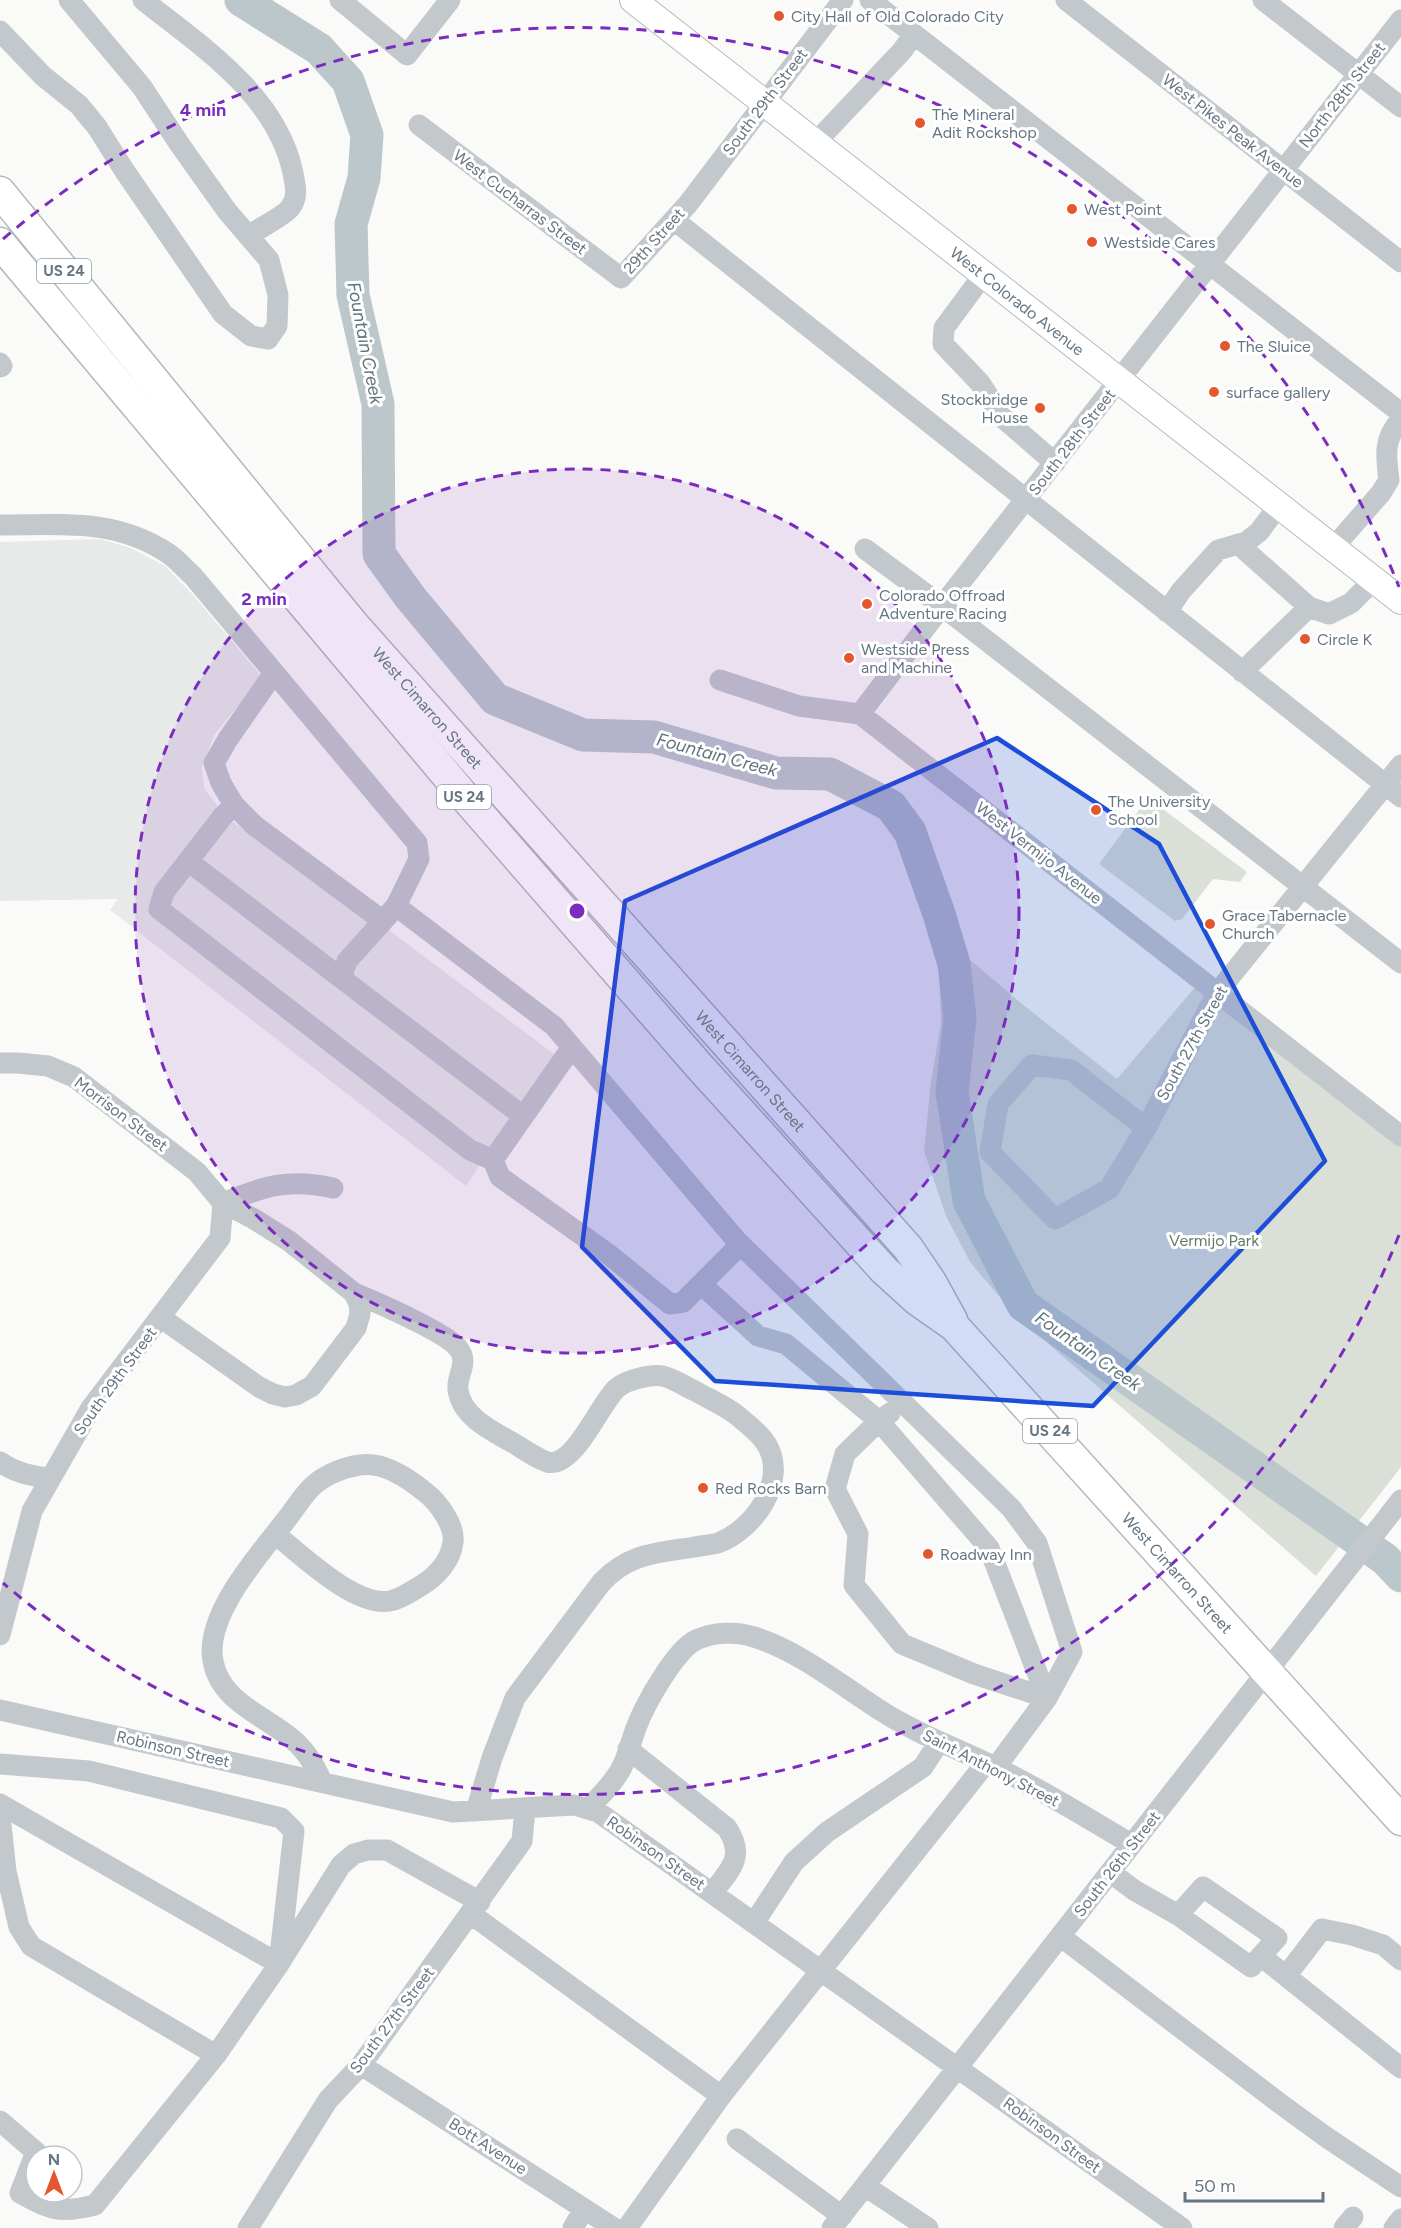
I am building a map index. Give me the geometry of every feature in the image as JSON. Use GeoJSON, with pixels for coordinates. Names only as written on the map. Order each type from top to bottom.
{"type":"FeatureCollection","features":[{"type":"Feature","properties":{"kind":"highway","name":"West Cimarron Street"},"geometry":{"type":"LineString","coordinates":[[0,192],[354,625],[908,1248],[931,1282],[954,1326]]}},
{"type":"Feature","properties":{"kind":"highway","name":"West Cimarron Street"},"geometry":{"type":"LineString","coordinates":[[0,243],[456,787],[684,1048],[884,1270],[917,1300],[954,1326],[1234,1637],[1268,1670],[1401,1820]]}},
{"type":"Feature","properties":{"kind":"main road","name":"West Colorado Avenue"},"geometry":{"type":"LineString","coordinates":[[633,0],[765,101],[1401,601]]}},
{"type":"Feature","properties":{"kind":"street"},"geometry":{"type":"LineString","coordinates":[[0,31],[43,76],[79,105],[223,314],[251,336],[268,339],[277,326],[278,296],[269,260],[227,211],[142,87],[69,0]]}},
{"type":"Feature","properties":{"kind":"street"},"geometry":{"type":"LineString","coordinates":[[142,0],[234,74],[264,109],[280,136],[291,165],[297,194],[290,209],[248,236]]}},
{"type":"Feature","properties":{"kind":"street"},"geometry":{"type":"LineString","coordinates":[[340,0],[407,56],[450,0]]}},
{"type":"Feature","properties":{"kind":"street","name":"South 29th Street"},"geometry":{"type":"LineString","coordinates":[[681,212],[843,0]]}},
{"type":"Feature","properties":{"kind":"street"},"geometry":{"type":"LineString","coordinates":[[870,0],[1401,413]]}},
{"type":"Feature","properties":{"kind":"street","name":"West Pikes Peak Avenue"},"geometry":{"type":"LineString","coordinates":[[1066,0],[1401,262]]}},
{"type":"Feature","properties":{"kind":"street"},"geometry":{"type":"LineString","coordinates":[[1263,0],[1401,107]]}},
{"type":"Feature","properties":{"kind":"street","name":"North 28th Street"},"geometry":{"type":"LineString","coordinates":[[1284,171],[1401,20]]}},
{"type":"Feature","properties":{"kind":"street"},"geometry":{"type":"LineString","coordinates":[[816,142],[902,51],[914,34]]}},
{"type":"Feature","properties":{"kind":"street","name":"West Cucharras Street"},"geometry":{"type":"LineString","coordinates":[[419,125],[621,278]]}},
{"type":"Feature","properties":{"kind":"street","name":"South 28th Street"},"geometry":{"type":"LineString","coordinates":[[860,714],[942,606],[1284,171]]}},
{"type":"Feature","properties":{"kind":"street"},"geometry":{"type":"LineString","coordinates":[[681,212],[1026,500],[1393,790]]}},
{"type":"Feature","properties":{"kind":"street","name":"29th Street"},"geometry":{"type":"LineString","coordinates":[[621,278],[681,212]]}},
{"type":"Feature","properties":{"kind":"street"},"geometry":{"type":"LineString","coordinates":[[984,274],[944,328],[943,344],[980,383],[1003,418],[1055,463]]}},
{"type":"Feature","properties":{"kind":"street"},"geometry":{"type":"LineString","coordinates":[[1333,548],[1381,493],[1389,480],[1386,457],[1387,441],[1401,420]]}},
{"type":"Feature","properties":{"kind":"street"},"geometry":{"type":"LineString","coordinates":[[1167,612],[1181,591],[1218,550],[1246,542],[1258,532],[1279,506]]}},
{"type":"Feature","properties":{"kind":"street"},"geometry":{"type":"LineString","coordinates":[[0,525],[93,525],[118,530],[143,539],[171,555],[193,576],[417,843],[419,859],[389,913],[347,961],[341,978]]}},
{"type":"Feature","properties":{"kind":"street"},"geometry":{"type":"LineString","coordinates":[[1238,544],[1309,607],[1329,614],[1351,603],[1374,580]]}},
{"type":"Feature","properties":{"kind":"street"},"geometry":{"type":"LineString","coordinates":[[866,549],[1401,963]]}},
{"type":"Feature","properties":{"kind":"street"},"geometry":{"type":"LineString","coordinates":[[1242,672],[1309,607]]}},
{"type":"Feature","properties":{"kind":"street"},"geometry":{"type":"LineString","coordinates":[[274,673],[214,763],[221,783],[234,805],[255,826],[389,913],[554,1026],[740,1245],[1011,1508],[1037,1543],[1072,1652],[1047,1698],[821,1971],[721,2096],[627,2228]]}},
{"type":"Feature","properties":{"kind":"street"},"geometry":{"type":"LineString","coordinates":[[720,680],[799,706],[860,714]]}},
{"type":"Feature","properties":{"kind":"street","name":"West Vermijo Avenue"},"geometry":{"type":"LineString","coordinates":[[860,714],[1401,1137]]}},
{"type":"Feature","properties":{"kind":"street","name":"South 27th Street"},"geometry":{"type":"LineString","coordinates":[[1146,1128],[1217,993],[1304,886],[1393,790],[1401,765]]}},
{"type":"Feature","properties":{"kind":"street"},"geometry":{"type":"LineString","coordinates":[[234,805],[164,892],[159,909],[470,1150],[493,1160],[500,1177],[607,1253],[670,1304],[683,1302],[740,1245]]}},
{"type":"Feature","properties":{"kind":"street"},"geometry":{"type":"LineString","coordinates":[[188,861],[523,1116]]}},
{"type":"Feature","properties":{"kind":"street"},"geometry":{"type":"LineString","coordinates":[[493,1160],[572,1047]]}},
{"type":"Feature","properties":{"kind":"street","name":"Morrison Street"},"geometry":{"type":"LineString","coordinates":[[0,1063],[48,1066],[74,1077],[197,1172],[223,1203]]}},
{"type":"Feature","properties":{"kind":"street"},"geometry":{"type":"LineString","coordinates":[[1032,1065],[1071,1070],[1146,1128],[1109,1189],[1055,1219],[990,1152],[998,1104],[1032,1065]]}},
{"type":"Feature","properties":{"kind":"street"},"geometry":{"type":"LineString","coordinates":[[223,1203],[254,1190],[287,1183],[310,1183],[333,1188]]}},
{"type":"Feature","properties":{"kind":"street"},"geometry":{"type":"LineString","coordinates":[[223,1203],[289,1241],[354,1293],[436,1332],[458,1346],[464,1365],[458,1377],[458,1391],[463,1406],[480,1424],[539,1458],[551,1463],[568,1455],[617,1388],[631,1380],[650,1375],[666,1377],[733,1412],[768,1446],[773,1467],[772,1487],[757,1513],[743,1527],[718,1543],[656,1553],[631,1560],[613,1569],[601,1583],[515,1698],[492,1758],[476,1811]]}},
{"type":"Feature","properties":{"kind":"street","name":"South 29th Street"},"geometry":{"type":"LineString","coordinates":[[0,1635],[32,1511],[91,1408],[220,1238],[223,1203]]}},
{"type":"Feature","properties":{"kind":"street"},"geometry":{"type":"LineString","coordinates":[[701,1284],[758,1336],[786,1344],[879,1421],[989,1548],[1047,1698]]}},
{"type":"Feature","properties":{"kind":"street"},"geometry":{"type":"LineString","coordinates":[[160,1317],[259,1387],[285,1397],[296,1395],[312,1386],[356,1328],[360,1314],[354,1293]]}},
{"type":"Feature","properties":{"kind":"street"},"geometry":{"type":"LineString","coordinates":[[904,1403],[879,1421],[844,1454],[834,1489],[858,1534],[854,1585],[902,1644],[974,1674],[1047,1698]]}},
{"type":"Feature","properties":{"kind":"street"},"geometry":{"type":"LineString","coordinates":[[0,1462],[10,1470],[29,1476],[50,1478]]}},
{"type":"Feature","properties":{"kind":"street"},"geometry":{"type":"LineString","coordinates":[[275,1534],[345,1589],[370,1601],[390,1601],[410,1593],[427,1582],[443,1568],[453,1542],[447,1519],[434,1500],[413,1481],[386,1468],[362,1464],[337,1471],[314,1485],[243,1574],[223,1608],[215,1631],[212,1659],[217,1676],[228,1694],[303,1749],[315,1766],[321,1782]]}},
{"type":"Feature","properties":{"kind":"street","name":"South 26th Street"},"geometry":{"type":"LineString","coordinates":[[837,2222],[1395,1508]]}},
{"type":"Feature","properties":{"kind":"street","name":"Saint Anthony Street"},"geometry":{"type":"LineString","coordinates":[[588,1809],[611,1784],[622,1767],[644,1710],[682,1650],[696,1640],[716,1634],[731,1633],[753,1637],[782,1650],[856,1693],[882,1711],[939,1742],[991,1765],[1131,1844]]}},
{"type":"Feature","properties":{"kind":"street","name":"Robinson Street"},"geometry":{"type":"LineString","coordinates":[[0,1710],[453,1812],[574,1805],[598,1812],[1182,2228]]}},
{"type":"Feature","properties":{"kind":"street"},"geometry":{"type":"LineString","coordinates":[[754,1923],[794,1862],[827,1832],[923,1767],[939,1742]]}},
{"type":"Feature","properties":{"kind":"street"},"geometry":{"type":"LineString","coordinates":[[628,1749],[727,1828],[733,1837],[737,1850],[735,1860],[712,1893]]}},
{"type":"Feature","properties":{"kind":"street"},"geometry":{"type":"LineString","coordinates":[[0,1764],[89,1771],[281,1818],[294,1831],[279,1964]]}},
{"type":"Feature","properties":{"kind":"street"},"geometry":{"type":"LineString","coordinates":[[0,1804],[279,1964]]}},
{"type":"Feature","properties":{"kind":"street","name":"South 27th Street"},"geometry":{"type":"LineString","coordinates":[[248,2228],[328,2100],[361,2065],[522,1841],[525,1809]]}},
{"type":"Feature","properties":{"kind":"street"},"geometry":{"type":"LineString","coordinates":[[0,1816],[6,1871],[18,1927],[32,1946],[216,2055]]}},
{"type":"Feature","properties":{"kind":"street"},"geometry":{"type":"LineString","coordinates":[[0,2121],[36,2152],[20,2193],[47,2208],[73,2210],[95,2205],[216,2055],[279,1964],[341,1865],[354,1854],[368,1850],[387,1850],[476,1908],[721,2096]]}},
{"type":"Feature","properties":{"kind":"street"},"geometry":{"type":"LineString","coordinates":[[1110,1872],[1134,1890],[1178,1915],[1251,1967],[1278,1938],[1203,1887],[1178,1915]]}},
{"type":"Feature","properties":{"kind":"street"},"geometry":{"type":"LineString","coordinates":[[1286,1976],[1322,1929],[1352,1935],[1383,1945],[1401,1959]]}},
{"type":"Feature","properties":{"kind":"street"},"geometry":{"type":"LineString","coordinates":[[1060,1936],[1282,2105],[1401,2187]]}},
{"type":"Feature","properties":{"kind":"street"},"geometry":{"type":"LineString","coordinates":[[1261,1956],[1401,2068]]}},
{"type":"Feature","properties":{"kind":"street","name":"Bott Avenue"},"geometry":{"type":"LineString","coordinates":[[361,2065],[615,2228]]}},
{"type":"Feature","properties":{"kind":"street"},"geometry":{"type":"LineString","coordinates":[[737,2139],[837,2222]]}},
{"type":"Feature","properties":{"kind":"street"},"geometry":{"type":"LineString","coordinates":[[865,2186],[928,2228]]}},
{"type":"Feature","properties":{"kind":"street"},"geometry":{"type":"LineString","coordinates":[[573,2228],[585,2209]]}},
{"type":"Feature","properties":{"kind":"street"},"geometry":{"type":"LineString","coordinates":[[1394,2228],[1401,2218]]}},
{"type":"Feature","properties":{"kind":"highlighted area"},"geometry":{"type":"Polygon","coordinates":[[[997,738],[1159,844],[1325,1161],[1093,1406],[715,1381],[582,1247],[625,901],[997,738]]]}},
{"type":"Feature","properties":{"kind":"shaded area"},"geometry":{"type":"Polygon","coordinates":[[[100,539],[131,548],[165,566],[195,597],[262,677],[214,735],[202,767],[204,788],[226,817],[389,930],[554,1054],[466,1186],[110,910],[118,899],[0,901],[0,542],[100,539]]]}},
{"type":"Feature","properties":{"kind":"green space"},"geometry":{"type":"Polygon","coordinates":[[[1148,798],[1247,872],[1240,882],[1213,879],[1182,919],[1175,921],[1099,864],[1148,798]]]}},
{"type":"Feature","properties":{"kind":"green space","name":"Vermijo Park"},"geometry":{"type":"Polygon","coordinates":[[[931,927],[1027,1008],[1117,1079],[1197,985],[1245,1028],[1401,1147],[1401,1467],[1316,1576],[1015,1315],[970,1262],[946,1216],[924,1151],[931,1081],[941,1024],[939,964],[931,927]]]}},
{"type":"Feature","properties":{"kind":"waterway","name":"Fountain Creek"},"geometry":{"type":"LineString","coordinates":[[241,0],[319,49],[348,81],[367,135],[364,178],[351,224],[353,295],[378,404],[379,554],[410,597],[495,699],[583,735],[654,737],[776,773],[830,774],[891,806],[910,832],[954,964],[960,1018],[952,1092],[969,1201],[1023,1305],[1385,1559],[1401,1576]]}},
{"type":"Feature","properties":{"kind":"place","name":"City Hall of Old Colorado City"},"geometry":{"type":"Point","coordinates":[779,16]}},
{"type":"Feature","properties":{"kind":"place","name":"The Mineral Adit Rockshop"},"geometry":{"type":"Point","coordinates":[920,123]}},
{"type":"Feature","properties":{"kind":"place","name":"West Point"},"geometry":{"type":"Point","coordinates":[1072,209]}},
{"type":"Feature","properties":{"kind":"place","name":"Westside Cares"},"geometry":{"type":"Point","coordinates":[1092,242]}},
{"type":"Feature","properties":{"kind":"place","name":"The Sluice"},"geometry":{"type":"Point","coordinates":[1225,346]}},
{"type":"Feature","properties":{"kind":"place","name":"surface gallery"},"geometry":{"type":"Point","coordinates":[1214,392]}},
{"type":"Feature","properties":{"kind":"place","name":"Stockbridge House"},"geometry":{"type":"Point","coordinates":[1040,408]}},
{"type":"Feature","properties":{"kind":"place","name":"Colorado Offroad Adventure Racing"},"geometry":{"type":"Point","coordinates":[867,604]}},
{"type":"Feature","properties":{"kind":"place","name":"Circle K"},"geometry":{"type":"Point","coordinates":[1305,639]}},
{"type":"Feature","properties":{"kind":"place","name":"Westside Press and Machine"},"geometry":{"type":"Point","coordinates":[849,658]}},
{"type":"Feature","properties":{"kind":"place","name":"The University School"},"geometry":{"type":"Point","coordinates":[1096,810]}},
{"type":"Feature","properties":{"kind":"place","name":"Grace Tabernacle Church"},"geometry":{"type":"Point","coordinates":[1210,924]}},
{"type":"Feature","properties":{"kind":"place","name":"Red Rocks Barn"},"geometry":{"type":"Point","coordinates":[703,1488]}},
{"type":"Feature","properties":{"kind":"place","name":"Roadway Inn"},"geometry":{"type":"Point","coordinates":[928,1554]}}]}
